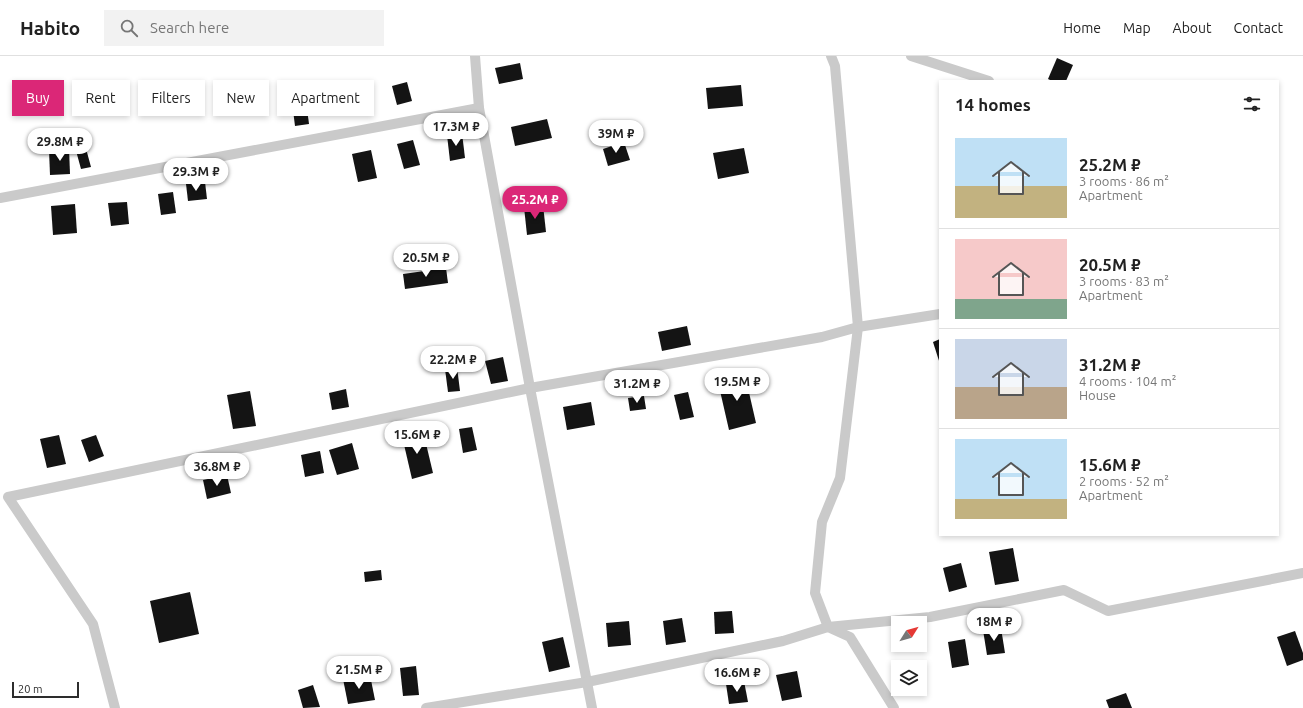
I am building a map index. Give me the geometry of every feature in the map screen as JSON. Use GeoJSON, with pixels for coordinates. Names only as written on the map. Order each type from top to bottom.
{"type":"FeatureCollection","features":[{"type":"Feature","properties":{"kind":"lane"},"geometry":{"type":"LineString","coordinates":[[475,56],[479,108],[530,388],[592,708]]}},
{"type":"Feature","properties":{"kind":"lane"},"geometry":{"type":"LineString","coordinates":[[831,56],[835,66],[858,327],[840,478],[822,522],[815,593],[828,627],[850,637],[894,708]]}},
{"type":"Feature","properties":{"kind":"lane"},"geometry":{"type":"LineString","coordinates":[[911,56],[986,80]]}},
{"type":"Feature","properties":{"kind":"lane"},"geometry":{"type":"LineString","coordinates":[[0,198],[479,108]]}},
{"type":"Feature","properties":{"kind":"lane"},"geometry":{"type":"LineString","coordinates":[[114,708],[93,624],[8,497],[530,388],[822,337],[858,327],[939,314]]}},
{"type":"Feature","properties":{"kind":"lane"},"geometry":{"type":"LineString","coordinates":[[426,708],[587,682],[783,641],[828,627],[930,617],[1064,590],[1108,612],[1303,573]]}},
{"type":"Feature","properties":{"kind":"building"},"geometry":{"type":"Polygon","coordinates":[[[1057,58],[1073,65],[1066,80],[1048,79],[1057,58]]]}},
{"type":"Feature","properties":{"kind":"building"},"geometry":{"type":"Polygon","coordinates":[[[520,63],[523,79],[499,84],[495,68],[520,63]]]}},
{"type":"Feature","properties":{"kind":"building"},"geometry":{"type":"Polygon","coordinates":[[[407,82],[412,101],[397,105],[392,86],[407,82]]]}},
{"type":"Feature","properties":{"kind":"building"},"geometry":{"type":"Polygon","coordinates":[[[741,85],[743,106],[708,109],[706,88],[741,85]]]}},
{"type":"Feature","properties":{"kind":"building"},"geometry":{"type":"Polygon","coordinates":[[[294,116],[308,116],[309,124],[295,126],[294,116]]]}},
{"type":"Feature","properties":{"kind":"building"},"geometry":{"type":"Polygon","coordinates":[[[547,119],[552,138],[515,146],[511,127],[547,119]]]}},
{"type":"Feature","properties":{"kind":"building"},"geometry":{"type":"Polygon","coordinates":[[[462,133],[465,158],[450,161],[447,135],[462,133]]]}},
{"type":"Feature","properties":{"kind":"building"},"geometry":{"type":"Polygon","coordinates":[[[413,140],[420,165],[404,169],[397,144],[413,140]]]}},
{"type":"Feature","properties":{"kind":"building"},"geometry":{"type":"Polygon","coordinates":[[[624,142],[630,160],[608,166],[603,149],[624,142]]]}},
{"type":"Feature","properties":{"kind":"building"},"geometry":{"type":"Polygon","coordinates":[[[85,145],[91,167],[81,169],[75,147],[85,145]]]}},
{"type":"Feature","properties":{"kind":"building"},"geometry":{"type":"Polygon","coordinates":[[[69,148],[70,174],[50,175],[49,150],[69,148]]]}},
{"type":"Feature","properties":{"kind":"building"},"geometry":{"type":"Polygon","coordinates":[[[744,148],[749,173],[718,179],[713,153],[744,148]]]}},
{"type":"Feature","properties":{"kind":"building"},"geometry":{"type":"Polygon","coordinates":[[[371,150],[377,178],[358,182],[352,154],[371,150]]]}},
{"type":"Feature","properties":{"kind":"building"},"geometry":{"type":"Polygon","coordinates":[[[205,182],[207,199],[188,201],[186,184],[205,182]]]}},
{"type":"Feature","properties":{"kind":"building"},"geometry":{"type":"Polygon","coordinates":[[[173,192],[176,213],[161,215],[158,194],[173,192]]]}},
{"type":"Feature","properties":{"kind":"building"},"geometry":{"type":"Polygon","coordinates":[[[127,202],[129,224],[111,226],[108,203],[127,202]]]}},
{"type":"Feature","properties":{"kind":"building"},"geometry":{"type":"Polygon","coordinates":[[[75,204],[77,233],[53,235],[51,206],[75,204]]]}},
{"type":"Feature","properties":{"kind":"building"},"geometry":{"type":"Polygon","coordinates":[[[543,205],[546,232],[527,235],[524,207],[543,205]]]}},
{"type":"Feature","properties":{"kind":"building"},"geometry":{"type":"Polygon","coordinates":[[[446,268],[448,283],[405,289],[403,274],[446,268]]]}},
{"type":"Feature","properties":{"kind":"building"},"geometry":{"type":"Polygon","coordinates":[[[687,326],[691,345],[662,351],[658,332],[687,326]]]}},
{"type":"Feature","properties":{"kind":"building"},"geometry":{"type":"Polygon","coordinates":[[[939,339],[939,361],[933,342],[939,339]]]}},
{"type":"Feature","properties":{"kind":"building"},"geometry":{"type":"Polygon","coordinates":[[[503,357],[508,381],[491,384],[485,361],[503,357]]]}},
{"type":"Feature","properties":{"kind":"building"},"geometry":{"type":"Polygon","coordinates":[[[457,367],[460,391],[448,392],[445,369],[457,367]]]}},
{"type":"Feature","properties":{"kind":"building"},"geometry":{"type":"Polygon","coordinates":[[[745,375],[756,423],[729,430],[718,382],[745,375]]]}},
{"type":"Feature","properties":{"kind":"building"},"geometry":{"type":"Polygon","coordinates":[[[346,389],[349,407],[332,410],[329,393],[346,389]]]}},
{"type":"Feature","properties":{"kind":"building"},"geometry":{"type":"Polygon","coordinates":[[[250,391],[256,426],[233,429],[227,395],[250,391]]]}},
{"type":"Feature","properties":{"kind":"building"},"geometry":{"type":"Polygon","coordinates":[[[688,392],[694,417],[680,420],[674,395],[688,392]]]}},
{"type":"Feature","properties":{"kind":"building"},"geometry":{"type":"Polygon","coordinates":[[[644,396],[646,409],[630,411],[628,398],[644,396]]]}},
{"type":"Feature","properties":{"kind":"building"},"geometry":{"type":"Polygon","coordinates":[[[591,402],[595,425],[567,430],[563,407],[591,402]]]}},
{"type":"Feature","properties":{"kind":"building"},"geometry":{"type":"Polygon","coordinates":[[[472,427],[477,450],[463,453],[459,429],[472,427]]]}},
{"type":"Feature","properties":{"kind":"building"},"geometry":{"type":"Polygon","coordinates":[[[423,431],[433,473],[412,479],[402,436],[423,431]]]}},
{"type":"Feature","properties":{"kind":"building"},"geometry":{"type":"Polygon","coordinates":[[[59,435],[66,464],[47,468],[40,439],[59,435]]]}},
{"type":"Feature","properties":{"kind":"building"},"geometry":{"type":"Polygon","coordinates":[[[96,435],[104,456],[89,462],[81,440],[96,435]]]}},
{"type":"Feature","properties":{"kind":"building"},"geometry":{"type":"Polygon","coordinates":[[[352,443],[359,469],[337,475],[329,450],[352,443]]]}},
{"type":"Feature","properties":{"kind":"building"},"geometry":{"type":"Polygon","coordinates":[[[320,451],[324,473],[305,477],[301,455],[320,451]]]}},
{"type":"Feature","properties":{"kind":"building"},"geometry":{"type":"Polygon","coordinates":[[[227,475],[231,493],[207,499],[203,480],[227,475]]]}},
{"type":"Feature","properties":{"kind":"building"},"geometry":{"type":"Polygon","coordinates":[[[1013,548],[1019,581],[995,585],[989,552],[1013,548]]]}},
{"type":"Feature","properties":{"kind":"building"},"geometry":{"type":"Polygon","coordinates":[[[961,563],[967,587],[949,592],[943,568],[961,563]]]}},
{"type":"Feature","properties":{"kind":"building"},"geometry":{"type":"Polygon","coordinates":[[[381,570],[382,580],[365,582],[364,572],[381,570]]]}},
{"type":"Feature","properties":{"kind":"building"},"geometry":{"type":"Polygon","coordinates":[[[190,592],[199,634],[159,643],[150,601],[190,592]]]}},
{"type":"Feature","properties":{"kind":"building"},"geometry":{"type":"Polygon","coordinates":[[[732,611],[734,633],[715,634],[714,612],[732,611]]]}},
{"type":"Feature","properties":{"kind":"building"},"geometry":{"type":"Polygon","coordinates":[[[682,618],[686,642],[666,645],[663,621],[682,618]]]}},
{"type":"Feature","properties":{"kind":"building"},"geometry":{"type":"Polygon","coordinates":[[[629,621],[631,645],[608,647],[606,623],[629,621]]]}},
{"type":"Feature","properties":{"kind":"building"},"geometry":{"type":"Polygon","coordinates":[[[1001,628],[1005,653],[987,655],[983,630],[1001,628]]]}},
{"type":"Feature","properties":{"kind":"building"},"geometry":{"type":"Polygon","coordinates":[[[1295,631],[1303,653],[1303,660],[1287,666],[1277,637],[1295,631]]]}},
{"type":"Feature","properties":{"kind":"building"},"geometry":{"type":"Polygon","coordinates":[[[563,637],[570,667],[549,672],[542,642],[563,637]]]}},
{"type":"Feature","properties":{"kind":"building"},"geometry":{"type":"Polygon","coordinates":[[[965,639],[969,665],[952,668],[948,642],[965,639]]]}},
{"type":"Feature","properties":{"kind":"building"},"geometry":{"type":"Polygon","coordinates":[[[416,666],[419,695],[403,696],[400,668],[416,666]]]}},
{"type":"Feature","properties":{"kind":"building"},"geometry":{"type":"Polygon","coordinates":[[[797,671],[802,697],[782,701],[776,675],[797,671]]]}},
{"type":"Feature","properties":{"kind":"building"},"geometry":{"type":"Polygon","coordinates":[[[370,675],[375,700],[348,704],[343,679],[370,675]]]}},
{"type":"Feature","properties":{"kind":"building"},"geometry":{"type":"Polygon","coordinates":[[[744,681],[748,702],[729,704],[726,684],[744,681]]]}},
{"type":"Feature","properties":{"kind":"building"},"geometry":{"type":"Polygon","coordinates":[[[313,685],[320,707],[303,708],[298,690],[313,685]]]}},
{"type":"Feature","properties":{"kind":"building"},"geometry":{"type":"Polygon","coordinates":[[[1126,693],[1132,708],[1109,708],[1106,700],[1126,693]]]}}]}
